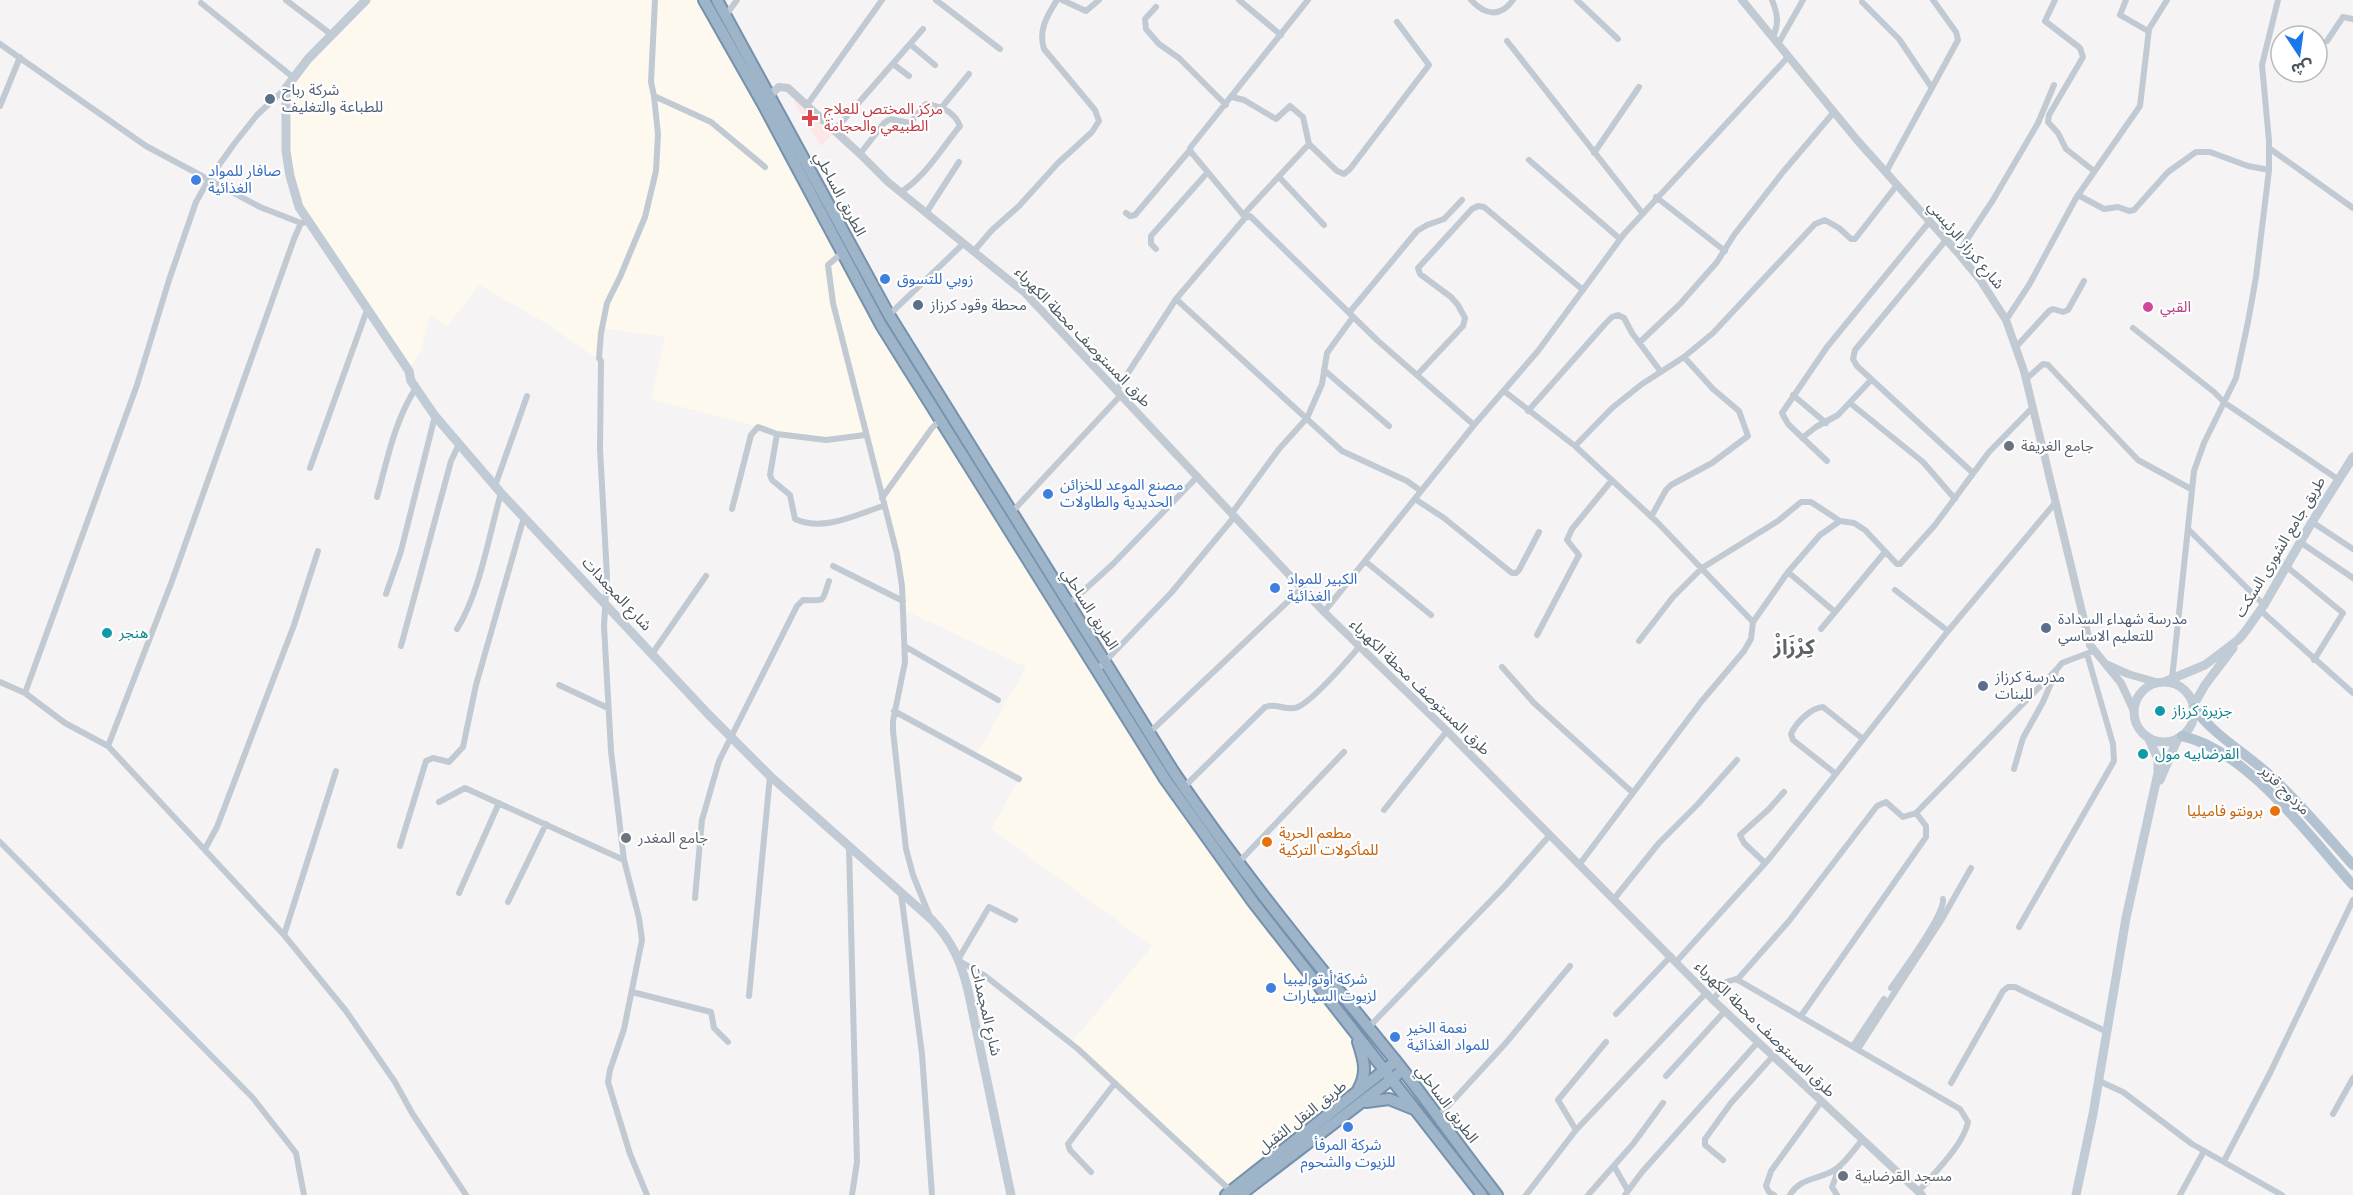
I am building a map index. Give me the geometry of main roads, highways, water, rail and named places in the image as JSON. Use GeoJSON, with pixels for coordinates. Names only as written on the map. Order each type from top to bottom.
{"type":"FeatureCollection","features":[{"type":"Feature","properties":{"kind":"highway","name":"الطريق الساحلي"},"geometry":{"type":"LineString","coordinates":[[704,0],[766,100],[889,315],[1184,787],[1238,863],[1399,1066],[1497,1195]]}},
{"type":"Feature","properties":{"kind":"highway","name":"الطريق الساحلي"},"geometry":{"type":"LineString","coordinates":[[717,0],[881,324],[1188,814],[1482,1195]]}},
{"type":"Feature","properties":{"kind":"highway"},"geometry":{"type":"LineString","coordinates":[[1355,1033],[1365,1068],[1355,1101],[1389,1100],[1416,1110]]}},
{"type":"Feature","properties":{"kind":"highway","name":"طريق النقل الثقيل"},"geometry":{"type":"LineString","coordinates":[[1238,1193],[1399,1066]]}},
{"type":"Feature","properties":{"kind":"main road","name":"شارع المجمدات"},"geometry":{"type":"LineString","coordinates":[[366,0],[304,63],[286,88],[285,128],[290,176],[305,222],[409,371],[411,381],[435,416],[498,489],[730,737],[770,776],[932,920],[946,936],[960,960],[1011,1195]]}},
{"type":"Feature","properties":{"kind":"main road","name":"طريق جامع الشورى السكت"},"geometry":{"type":"LineString","coordinates":[[2165,681],[2195,671],[2238,640],[2262,608],[2353,457]]}},
{"type":"Feature","properties":{"kind":"main road"},"geometry":{"type":"LineString","coordinates":[[2152,802],[2180,737],[2190,726],[2194,707],[2205,685],[2238,640]]}},
{"type":"Feature","properties":{"kind":"main road"},"geometry":{"type":"LineString","coordinates":[[2076,1195],[2099,1081],[2126,918],[2152,802],[2158,763],[2148,737],[2136,723],[2134,711],[2140,695],[2148,687],[2165,681],[2183,689],[2194,707]]}},
{"type":"Feature","properties":{"kind":"main road","name":"مزدوج قزير"},"geometry":{"type":"LineString","coordinates":[[2194,707],[2211,729],[2274,779],[2353,865]]}},
{"type":"Feature","properties":{"kind":"main road"},"geometry":{"type":"LineString","coordinates":[[2148,737],[2161,741],[2180,737]]}},
{"type":"Feature","properties":{"kind":"main road","name":"مزدوج قزير"},"geometry":{"type":"LineString","coordinates":[[2180,737],[2212,746],[2256,780],[2353,885]]}},
{"type":"Feature","properties":{"kind":"place","name":"شركة رباح للطباعة والتغليف"},"geometry":{"type":"Point","coordinates":[270,99]}},
{"type":"Feature","properties":{"kind":"place","name":"مركز المختص للعلاج الطبيعي والحجامة"},"geometry":{"type":"Point","coordinates":[810,118]}},
{"type":"Feature","properties":{"kind":"place","name":"صافار للمواد الغذائية"},"geometry":{"type":"Point","coordinates":[196,180]}},
{"type":"Feature","properties":{"kind":"place","name":"زوبي للتسوق"},"geometry":{"type":"Point","coordinates":[885,279]}},
{"type":"Feature","properties":{"kind":"place","name":"محطة وقود كرزاز"},"geometry":{"type":"Point","coordinates":[918,305]}},
{"type":"Feature","properties":{"kind":"place","name":"القبي"},"geometry":{"type":"Point","coordinates":[2148,307]}},
{"type":"Feature","properties":{"kind":"place","name":"جامع الغريفة"},"geometry":{"type":"Point","coordinates":[2009,446]}},
{"type":"Feature","properties":{"kind":"place","name":"مصنع الموعد للخزائن الحديدية والطاولات"},"geometry":{"type":"Point","coordinates":[1048,494]}},
{"type":"Feature","properties":{"kind":"place","name":"الكبير للمواد الغذائية"},"geometry":{"type":"Point","coordinates":[1275,588]}},
{"type":"Feature","properties":{"kind":"place","name":"مدرسة شهداء السدادة للتعليم الاساسي"},"geometry":{"type":"Point","coordinates":[2046,628]}},
{"type":"Feature","properties":{"kind":"place","name":"هنجر"},"geometry":{"type":"Point","coordinates":[107,633]}},
{"type":"Feature","properties":{"kind":"place","name":"مدرسة كرزاز للبنات"},"geometry":{"type":"Point","coordinates":[1983,686]}},
{"type":"Feature","properties":{"kind":"place","name":"جزيرة كرزاز"},"geometry":{"type":"Point","coordinates":[2160,711]}},
{"type":"Feature","properties":{"kind":"place","name":"القرضابيه مول"},"geometry":{"type":"Point","coordinates":[2143,754]}},
{"type":"Feature","properties":{"kind":"place","name":"برونتو فاميليا"},"geometry":{"type":"Point","coordinates":[2275,811]}},
{"type":"Feature","properties":{"kind":"place","name":"جامع المغدر"},"geometry":{"type":"Point","coordinates":[626,838]}},
{"type":"Feature","properties":{"kind":"place","name":"مطعم الحرية للمأكولات التركية"},"geometry":{"type":"Point","coordinates":[1267,842]}},
{"type":"Feature","properties":{"kind":"place","name":"شركة أوتو ليبيا لزيوت السيارات"},"geometry":{"type":"Point","coordinates":[1271,988]}},
{"type":"Feature","properties":{"kind":"place","name":"نعمة الخير للمواد الغذائية"},"geometry":{"type":"Point","coordinates":[1395,1037]}},
{"type":"Feature","properties":{"kind":"place","name":"شركة المرفأ للزيوت والشحوم"},"geometry":{"type":"Point","coordinates":[1348,1127]}},
{"type":"Feature","properties":{"kind":"place","name":"مسجد القرضابية"},"geometry":{"type":"Point","coordinates":[1843,1176]}},
{"type":"Feature","properties":{"kind":"district","name":"كِرْزَازْ"},"geometry":{"type":"Point","coordinates":[1794,647]}}]}
